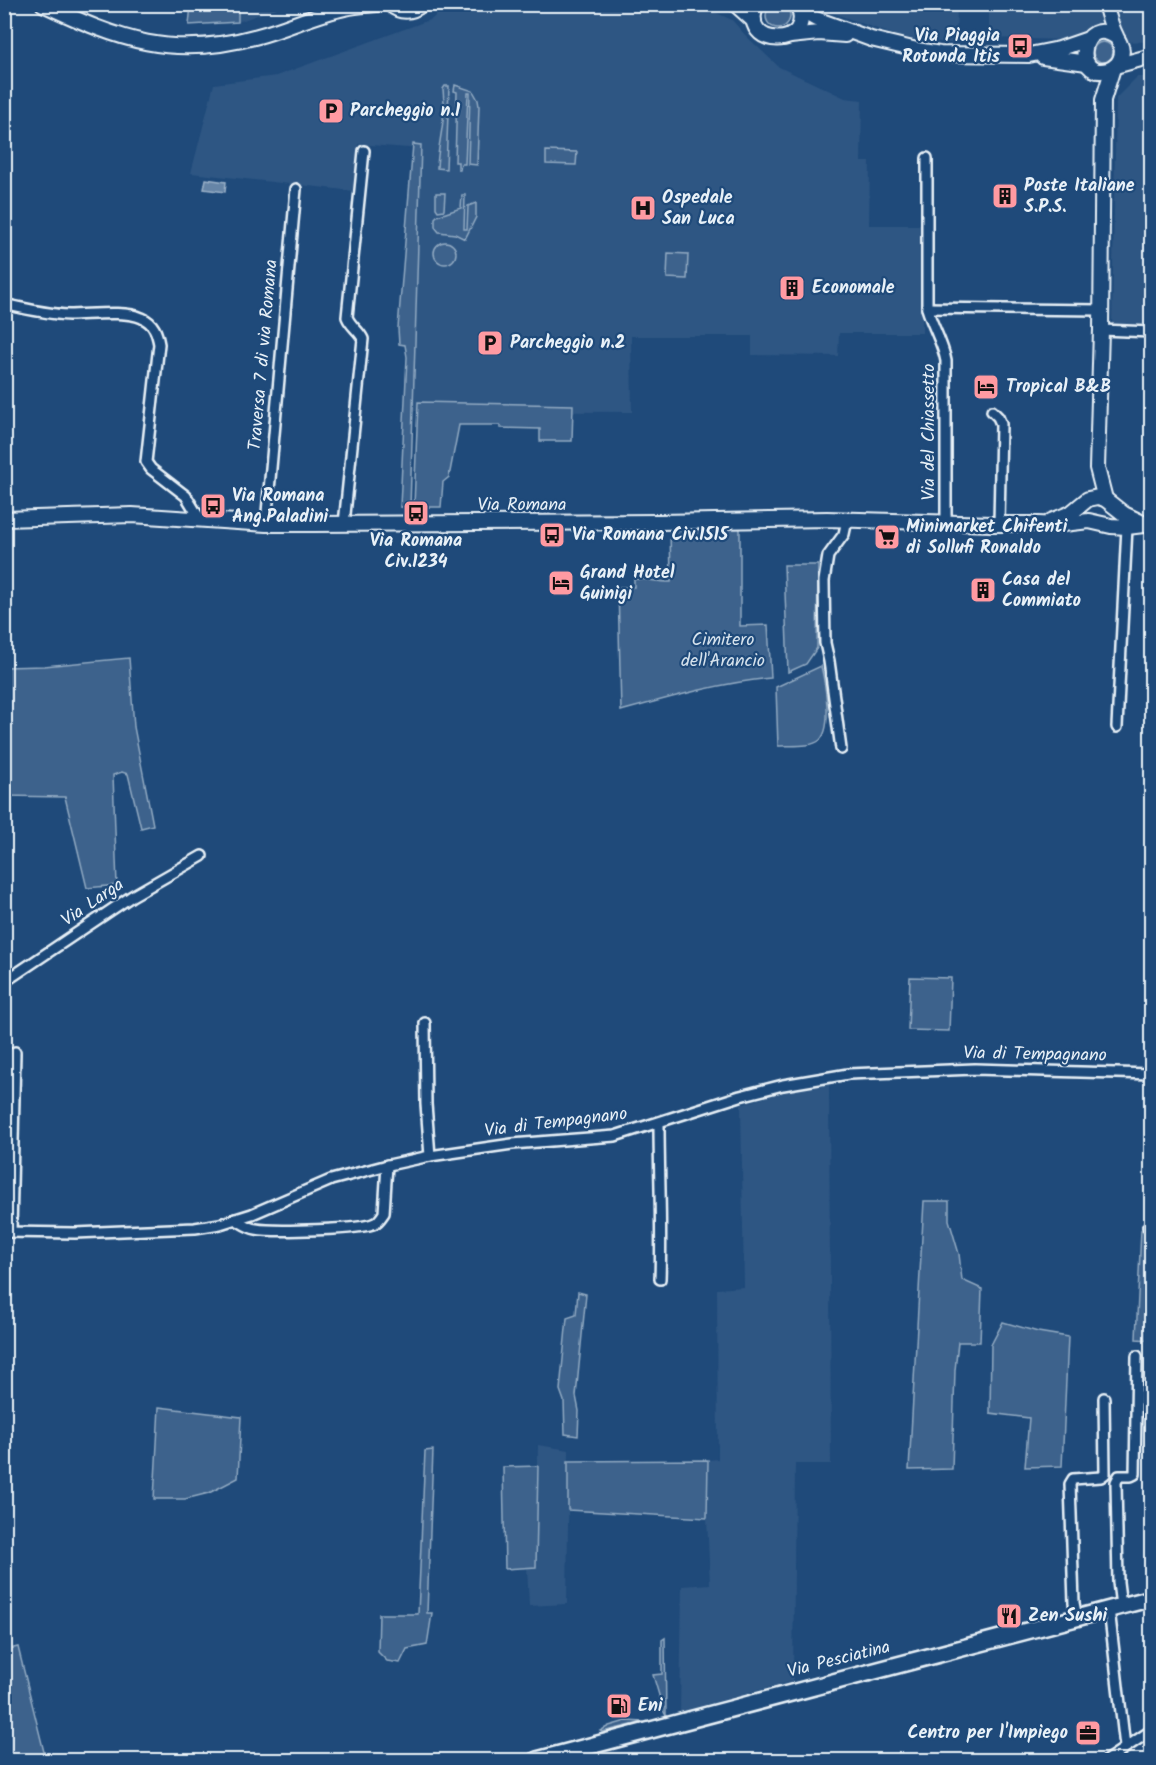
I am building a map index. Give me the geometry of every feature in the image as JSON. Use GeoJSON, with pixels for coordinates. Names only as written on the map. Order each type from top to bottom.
{"type":"FeatureCollection","features":[{"type":"Feature","properties":{"kind":"main road"},"geometry":{"type":"LineString","coordinates":[[42,4],[99,30],[150,44],[189,47],[219,44],[257,36],[348,6],[377,4]]}},
{"type":"Feature","properties":{"kind":"main road"},"geometry":{"type":"LineString","coordinates":[[390,4],[399,10],[406,11],[413,10],[422,4]]}},
{"type":"Feature","properties":{"kind":"main road"},"geometry":{"type":"LineString","coordinates":[[735,4],[754,21],[759,31],[777,40],[790,36],[819,33],[870,39],[940,54],[1029,55],[1091,66],[1102,71],[1150,56]]}},
{"type":"Feature","properties":{"kind":"main road"},"geometry":{"type":"LineString","coordinates":[[754,21],[757,4]]}},
{"type":"Feature","properties":{"kind":"main road"},"geometry":{"type":"LineString","coordinates":[[1103,99],[1091,66],[1084,56],[1084,49],[1105,4]]}},
{"type":"Feature","properties":{"kind":"main road"},"geometry":{"type":"LineString","coordinates":[[1097,468],[1110,511],[1105,521],[1094,522],[1084,511],[1097,468],[1103,99],[1114,67],[1122,56],[1122,47],[1105,4]]}},
{"type":"Feature","properties":{"kind":"main road"},"geometry":{"type":"LineString","coordinates":[[790,36],[799,25],[801,17],[799,7]]}},
{"type":"Feature","properties":{"kind":"main road"},"geometry":{"type":"LineString","coordinates":[[799,7],[822,21],[870,39]]}},
{"type":"Feature","properties":{"kind":"main road"},"geometry":{"type":"LineString","coordinates":[[1029,55],[1059,49],[1106,33],[1150,56]]}},
{"type":"Feature","properties":{"kind":"main road","name":"Via Romana"},"geometry":{"type":"LineString","coordinates":[[1040,524],[1066,516],[1087,501],[1098,497],[1124,514],[1148,524]]}},
{"type":"Feature","properties":{"kind":"main road","name":"Via Romana"},"geometry":{"type":"LineString","coordinates":[[4,519],[132,515],[266,524],[847,520],[1055,525],[1094,522],[1127,527],[1148,524]]}},
{"type":"Feature","properties":{"kind":"main road","name":"Via Pesciatina"},"geometry":{"type":"LineString","coordinates":[[537,1761],[1152,1598]]}},
{"type":"Feature","properties":{"kind":"street"},"geometry":{"type":"LineString","coordinates":[[344,524],[363,339],[361,333],[350,325],[347,317],[364,151]]}},
{"type":"Feature","properties":{"kind":"street","name":"Via del Chiassetto"},"geometry":{"type":"LineString","coordinates":[[927,158],[927,308],[946,361],[946,523]]}},
{"type":"Feature","properties":{"kind":"street","name":"Traversa 7 di via Romana"},"geometry":{"type":"LineString","coordinates":[[266,524],[296,189]]}},
{"type":"Feature","properties":{"kind":"street"},"geometry":{"type":"LineString","coordinates":[[4,304],[55,314],[130,315],[145,319],[151,324],[157,334],[159,344],[146,462],[150,470],[186,496],[200,519]]}},
{"type":"Feature","properties":{"kind":"street"},"geometry":{"type":"LineString","coordinates":[[927,308],[1101,310]]}},
{"type":"Feature","properties":{"kind":"street"},"geometry":{"type":"LineString","coordinates":[[1101,330],[1152,332]]}},
{"type":"Feature","properties":{"kind":"street"},"geometry":{"type":"LineString","coordinates":[[992,411],[1001,424],[999,524]]}},
{"type":"Feature","properties":{"kind":"street"},"geometry":{"type":"LineString","coordinates":[[842,749],[825,643],[824,581],[828,556],[844,534],[847,520]]}},
{"type":"Feature","properties":{"kind":"street"},"geometry":{"type":"LineString","coordinates":[[1117,727],[1127,527]]}},
{"type":"Feature","properties":{"kind":"street","name":"Via Larga"},"geometry":{"type":"LineString","coordinates":[[4,982],[132,896],[202,856]]}},
{"type":"Feature","properties":{"kind":"street"},"geometry":{"type":"LineString","coordinates":[[425,1023],[426,1104],[430,1156]]}},
{"type":"Feature","properties":{"kind":"street"},"geometry":{"type":"LineString","coordinates":[[8,1232],[15,1052]]}},
{"type":"Feature","properties":{"kind":"street","name":"Via di Tempagnano"},"geometry":{"type":"LineString","coordinates":[[8,1232],[75,1233],[190,1228],[220,1224],[252,1214],[331,1180],[387,1165],[512,1144],[615,1136],[740,1096],[783,1085],[848,1074],[975,1069],[1152,1074]]}},
{"type":"Feature","properties":{"kind":"street"},"geometry":{"type":"LineString","coordinates":[[659,1123],[660,1280]]}},
{"type":"Feature","properties":{"kind":"street"},"geometry":{"type":"LineString","coordinates":[[235,1219],[247,1226],[270,1230],[357,1227],[373,1224],[384,1213],[387,1165]]}},
{"type":"Feature","properties":{"kind":"street"},"geometry":{"type":"LineString","coordinates":[[1125,1748],[1115,1608],[1118,1582],[1116,1482],[1119,1476],[1131,1476],[1135,1473],[1137,1356]]}},
{"type":"Feature","properties":{"kind":"street"},"geometry":{"type":"LineString","coordinates":[[1077,1618],[1074,1603],[1070,1484],[1073,1479],[1101,1477],[1105,1474],[1104,1398]]}},
{"type":"Feature","properties":{"kind":"street"},"geometry":{"type":"LineString","coordinates":[[1107,1761],[1152,1730]]}},
{"type":"Feature","properties":{"kind":"shaded area"},"geometry":{"type":"Polygon","coordinates":[[[238,5],[285,5],[238,22],[238,5]]]}},
{"type":"Feature","properties":{"kind":"shaded area","name":"Ospedale San Luca"},"geometry":{"type":"Polygon","coordinates":[[[446,5],[699,5],[732,20],[779,67],[845,98],[862,100],[861,162],[870,162],[869,225],[923,225],[922,333],[839,333],[838,356],[752,355],[752,336],[631,336],[632,412],[408,411],[420,149],[358,144],[354,191],[191,173],[214,84],[276,76],[432,19],[446,5]]]}},
{"type":"Feature","properties":{"kind":"shaded area"},"geometry":{"type":"Polygon","coordinates":[[[829,5],[957,5],[956,44],[900,37],[830,12],[829,5]]]}},
{"type":"Feature","properties":{"kind":"shaded area"},"geometry":{"type":"Polygon","coordinates":[[[989,5],[1151,5],[1151,42],[989,38],[989,5]]]}},
{"type":"Feature","properties":{"kind":"shaded area"},"geometry":{"type":"Polygon","coordinates":[[[1137,77],[1151,77],[1151,325],[1112,324],[1116,98],[1137,77]]]}},
{"type":"Feature","properties":{"kind":"shaded area"},"geometry":{"type":"Polygon","coordinates":[[[206,179],[226,182],[225,192],[204,189],[206,179]]]}},
{"type":"Feature","properties":{"kind":"shaded area"},"geometry":{"type":"Polygon","coordinates":[[[829,1085],[831,1464],[795,1464],[793,1681],[680,1712],[682,1586],[710,1584],[707,1518],[708,1460],[718,1459],[717,1289],[744,1287],[741,1105],[784,1091],[829,1085]]]}},
{"type":"Feature","properties":{"kind":"shaded area"},"geometry":{"type":"Polygon","coordinates":[[[538,1445],[569,1450],[567,1604],[529,1606],[527,1567],[536,1567],[538,1445]]]}},
{"type":"Feature","properties":{"kind":"green space"},"geometry":{"type":"Polygon","coordinates":[[[778,4],[783,5],[789,11],[789,21],[783,27],[778,28],[773,27],[767,21],[766,16],[767,11],[773,5],[778,4]]]}},
{"type":"Feature","properties":{"kind":"green space"},"geometry":{"type":"Polygon","coordinates":[[[191,5],[238,5],[238,22],[189,25],[191,5]]]}},
{"type":"Feature","properties":{"kind":"green space"},"geometry":{"type":"Polygon","coordinates":[[[1103,42],[1110,45],[1113,52],[1110,59],[1103,62],[1096,59],[1093,52],[1096,45],[1103,42]]]}},
{"type":"Feature","properties":{"kind":"green space"},"geometry":{"type":"Polygon","coordinates":[[[455,85],[473,91],[479,106],[477,165],[468,164],[470,93],[468,93],[465,164],[461,164],[460,170],[458,170],[458,162],[455,162],[457,92],[454,91],[455,85]]]}},
{"type":"Feature","properties":{"kind":"green space"},"geometry":{"type":"Polygon","coordinates":[[[445,86],[449,86],[446,169],[437,168],[445,86]]]}},
{"type":"Feature","properties":{"kind":"green space"},"geometry":{"type":"Polygon","coordinates":[[[413,144],[421,145],[410,507],[400,507],[407,357],[405,345],[399,344],[398,328],[413,144]]]}},
{"type":"Feature","properties":{"kind":"green space"},"geometry":{"type":"Polygon","coordinates":[[[546,151],[577,152],[576,165],[546,164],[546,151]]]}},
{"type":"Feature","properties":{"kind":"green space"},"geometry":{"type":"Polygon","coordinates":[[[436,193],[445,193],[444,210],[438,211],[436,208],[436,193]]]}},
{"type":"Feature","properties":{"kind":"green space"},"geometry":{"type":"Polygon","coordinates":[[[462,195],[465,195],[464,229],[467,229],[468,206],[476,203],[476,217],[465,239],[455,234],[439,232],[435,227],[437,216],[461,208],[462,195]]]}},
{"type":"Feature","properties":{"kind":"green space"},"geometry":{"type":"Polygon","coordinates":[[[441,242],[449,242],[456,249],[456,257],[449,264],[441,264],[434,257],[434,249],[441,242]]]}},
{"type":"Feature","properties":{"kind":"green space"},"geometry":{"type":"Polygon","coordinates":[[[668,253],[688,254],[687,279],[667,278],[668,253]]]}},
{"type":"Feature","properties":{"kind":"green space"},"geometry":{"type":"Polygon","coordinates":[[[418,402],[573,405],[572,441],[540,441],[540,429],[500,428],[500,425],[459,425],[449,477],[443,482],[441,507],[414,507],[418,402]]]}},
{"type":"Feature","properties":{"kind":"green space","name":"Cimitero dell'Arancio"},"geometry":{"type":"Polygon","coordinates":[[[670,527],[740,528],[740,626],[768,625],[771,678],[714,687],[621,711],[618,587],[634,587],[634,579],[671,582],[670,527]]]}},
{"type":"Feature","properties":{"kind":"green space"},"geometry":{"type":"Polygon","coordinates":[[[784,565],[818,565],[817,648],[806,664],[788,672],[784,565]]]}},
{"type":"Feature","properties":{"kind":"green space"},"geometry":{"type":"Polygon","coordinates":[[[129,658],[134,727],[153,825],[141,828],[128,774],[122,772],[113,775],[117,885],[87,888],[65,797],[5,796],[5,667],[44,666],[129,658]]]}},
{"type":"Feature","properties":{"kind":"green space"},"geometry":{"type":"Polygon","coordinates":[[[821,666],[827,704],[824,734],[816,743],[778,746],[776,687],[821,666]]]}},
{"type":"Feature","properties":{"kind":"green space"},"geometry":{"type":"Polygon","coordinates":[[[910,977],[951,978],[949,1031],[908,1030],[910,977]]]}},
{"type":"Feature","properties":{"kind":"green space"},"geometry":{"type":"Polygon","coordinates":[[[924,1201],[949,1201],[949,1220],[959,1254],[962,1280],[982,1289],[980,1342],[958,1342],[952,1469],[909,1470],[924,1201]]]}},
{"type":"Feature","properties":{"kind":"green space"},"geometry":{"type":"Polygon","coordinates":[[[1141,1230],[1151,1231],[1151,1340],[1136,1339],[1141,1230]]]}},
{"type":"Feature","properties":{"kind":"green space"},"geometry":{"type":"Polygon","coordinates":[[[578,1292],[586,1294],[576,1396],[579,1411],[578,1436],[565,1434],[564,1401],[560,1390],[567,1318],[576,1315],[578,1292]]]}},
{"type":"Feature","properties":{"kind":"green space"},"geometry":{"type":"Polygon","coordinates":[[[1003,1322],[1038,1332],[1068,1337],[1062,1466],[1025,1467],[1029,1418],[990,1413],[991,1345],[1003,1322]]]}},
{"type":"Feature","properties":{"kind":"green space"},"geometry":{"type":"Polygon","coordinates":[[[159,1407],[241,1417],[238,1478],[209,1493],[185,1499],[154,1499],[159,1407]]]}},
{"type":"Feature","properties":{"kind":"green space"},"geometry":{"type":"Polygon","coordinates":[[[433,1450],[427,1613],[432,1613],[427,1645],[407,1649],[400,1663],[387,1661],[378,1652],[379,1614],[418,1614],[425,1451],[433,1450]]]}},
{"type":"Feature","properties":{"kind":"green space"},"geometry":{"type":"Polygon","coordinates":[[[708,1460],[707,1518],[568,1510],[568,1461],[708,1460]]]}},
{"type":"Feature","properties":{"kind":"green space"},"geometry":{"type":"Polygon","coordinates":[[[538,1466],[536,1567],[505,1569],[503,1467],[538,1466]]]}},
{"type":"Feature","properties":{"kind":"green space"},"geometry":{"type":"Polygon","coordinates":[[[665,1638],[666,1716],[653,1675],[662,1674],[662,1640],[665,1638]]]}},
{"type":"Feature","properties":{"kind":"green space"},"geometry":{"type":"Polygon","coordinates":[[[18,1647],[46,1760],[5,1760],[5,1650],[18,1647]]]}},
{"type":"Feature","properties":{"kind":"green space"},"geometry":{"type":"Polygon","coordinates":[[[626,1721],[644,1722],[600,1731],[609,1726],[626,1721]]]}},
{"type":"Feature","properties":{"kind":"place","name":"Via Piaggia Rotonda Itis"},"geometry":{"type":"Point","coordinates":[1020,46]}},
{"type":"Feature","properties":{"kind":"place","name":"Parcheggio n.1"},"geometry":{"type":"Point","coordinates":[331,111]}},
{"type":"Feature","properties":{"kind":"place","name":"Poste Italiane S.P.S."},"geometry":{"type":"Point","coordinates":[1005,196]}},
{"type":"Feature","properties":{"kind":"place","name":"Ospedale San Luca"},"geometry":{"type":"Point","coordinates":[643,208]}},
{"type":"Feature","properties":{"kind":"place","name":"Economale"},"geometry":{"type":"Point","coordinates":[792,288]}},
{"type":"Feature","properties":{"kind":"place","name":"Parcheggio n.2"},"geometry":{"type":"Point","coordinates":[490,343]}},
{"type":"Feature","properties":{"kind":"place","name":"Tropical B&B"},"geometry":{"type":"Point","coordinates":[986,387]}},
{"type":"Feature","properties":{"kind":"place","name":"Via Romana Ang.Paladini"},"geometry":{"type":"Point","coordinates":[213,506]}},
{"type":"Feature","properties":{"kind":"place","name":"Via Romana Civ.1234"},"geometry":{"type":"Point","coordinates":[416,513]}},
{"type":"Feature","properties":{"kind":"place","name":"Via Romana Civ.1515"},"geometry":{"type":"Point","coordinates":[552,535]}},
{"type":"Feature","properties":{"kind":"place","name":"Minimarket Chifenti di Sollufi Ronaldo"},"geometry":{"type":"Point","coordinates":[887,537]}},
{"type":"Feature","properties":{"kind":"place","name":"Grand Hotel Guinigi"},"geometry":{"type":"Point","coordinates":[561,583]}},
{"type":"Feature","properties":{"kind":"place","name":"Casa del Commiato"},"geometry":{"type":"Point","coordinates":[983,590]}},
{"type":"Feature","properties":{"kind":"place","name":"Zen Sushi"},"geometry":{"type":"Point","coordinates":[1009,1616]}},
{"type":"Feature","properties":{"kind":"place","name":"Eni"},"geometry":{"type":"Point","coordinates":[619,1706]}},
{"type":"Feature","properties":{"kind":"place","name":"Centro per l'Impiego"},"geometry":{"type":"Point","coordinates":[1088,1733]}}]}
